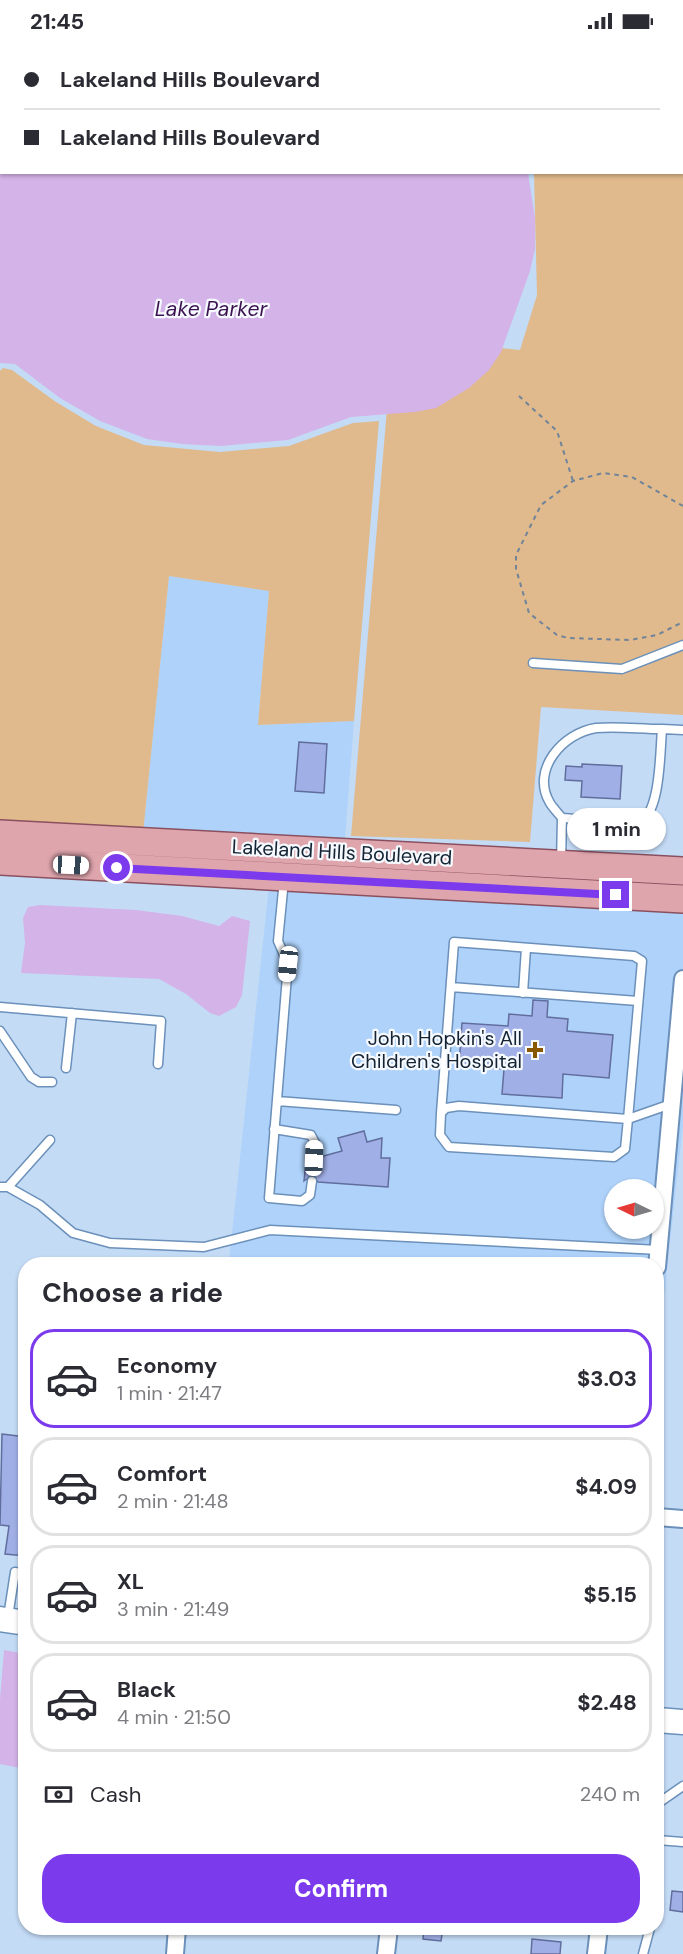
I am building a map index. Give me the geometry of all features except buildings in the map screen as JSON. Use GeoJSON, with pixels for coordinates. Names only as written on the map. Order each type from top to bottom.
{"type":"FeatureCollection","features":[{"type":"Feature","properties":{"kind":"main road","name":"Lakeland Hills Boulevard"},"geometry":{"type":"LineString","coordinates":[[0,834],[561,863],[683,872]]}},
{"type":"Feature","properties":{"kind":"main road"},"geometry":{"type":"LineString","coordinates":[[0,844],[141,853],[184,844]]}},
{"type":"Feature","properties":{"kind":"main road","name":"Lakeland Hills Boulevard"},"geometry":{"type":"LineString","coordinates":[[0,861],[683,899]]}},
{"type":"Feature","properties":{"kind":"street"},"geometry":{"type":"LineString","coordinates":[[658,1257],[671,1104],[678,1083],[683,979]]}},
{"type":"Feature","properties":{"kind":"street"},"geometry":{"type":"LineString","coordinates":[[664,1518],[683,1519]]}},
{"type":"Feature","properties":{"kind":"street"},"geometry":{"type":"LineString","coordinates":[[664,1721],[683,1722]]}},
{"type":"Feature","properties":{"kind":"street"},"geometry":{"type":"LineString","coordinates":[[175,1954],[176,1935]]}},
{"type":"Feature","properties":{"kind":"street"},"geometry":{"type":"LineString","coordinates":[[386,1954],[388,1935]]}},
{"type":"Feature","properties":{"kind":"street"},"geometry":{"type":"LineString","coordinates":[[596,1954],[598,1935]]}},
{"type":"Feature","properties":{"kind":"lane"},"geometry":{"type":"LineString","coordinates":[[532,663],[622,669],[683,645]]}},
{"type":"Feature","properties":{"kind":"lane"},"geometry":{"type":"LineString","coordinates":[[561,863],[562,818],[549,802],[544,780],[548,760],[565,741],[594,728],[683,730]]}},
{"type":"Feature","properties":{"kind":"lane"},"geometry":{"type":"LineString","coordinates":[[562,818],[630,823],[643,820],[649,815],[654,801],[662,729]]}},
{"type":"Feature","properties":{"kind":"lane"},"geometry":{"type":"LineString","coordinates":[[284,876],[278,941],[288,964],[269,1198],[302,1201],[310,1195],[312,1181]]}},
{"type":"Feature","properties":{"kind":"lane"},"geometry":{"type":"LineString","coordinates":[[454,942],[526,948],[634,956],[642,961],[625,1149],[614,1157],[598,1158],[448,1147],[440,1135],[454,942]]}},
{"type":"Feature","properties":{"kind":"lane"},"geometry":{"type":"LineString","coordinates":[[523,993],[526,948]]}},
{"type":"Feature","properties":{"kind":"lane"},"geometry":{"type":"LineString","coordinates":[[450,987],[638,1001]]}},
{"type":"Feature","properties":{"kind":"lane"},"geometry":{"type":"LineString","coordinates":[[0,1007],[161,1021],[158,1064]]}},
{"type":"Feature","properties":{"kind":"lane"},"geometry":{"type":"LineString","coordinates":[[66,1068],[72,1013]]}},
{"type":"Feature","properties":{"kind":"lane"},"geometry":{"type":"LineString","coordinates":[[0,1031],[31,1077],[39,1082],[52,1082]]}},
{"type":"Feature","properties":{"kind":"lane"},"geometry":{"type":"LineString","coordinates":[[277,1101],[396,1110]]}},
{"type":"Feature","properties":{"kind":"lane"},"geometry":{"type":"LineString","coordinates":[[441,1113],[446,1108],[459,1106],[628,1119],[671,1104]]}},
{"type":"Feature","properties":{"kind":"lane"},"geometry":{"type":"LineString","coordinates":[[274,1130],[311,1135],[315,1143],[314,1158]]}},
{"type":"Feature","properties":{"kind":"lane"},"geometry":{"type":"LineString","coordinates":[[50,1140],[4,1187],[40,1205],[73,1233],[110,1243],[204,1247],[270,1230],[631,1257]]}},
{"type":"Feature","properties":{"kind":"lane"},"geometry":{"type":"LineString","coordinates":[[11,1621],[15,1572],[18,1573]]}},
{"type":"Feature","properties":{"kind":"lane"},"geometry":{"type":"LineString","coordinates":[[664,1799],[683,1785]]}},
{"type":"Feature","properties":{"kind":"lane"},"geometry":{"type":"LineString","coordinates":[[664,1841],[683,1842]]}},
{"type":"Feature","properties":{"kind":"lane"},"geometry":{"type":"LineString","coordinates":[[643,1954],[648,1935]]}},
{"type":"Feature","properties":{"kind":"lane"},"geometry":{"type":"LineString","coordinates":[[596,1954],[604,1954]]}},
{"type":"Feature","properties":{"kind":"path"},"geometry":{"type":"LineString","coordinates":[[519,396],[557,431],[573,481]]}},
{"type":"Feature","properties":{"kind":"path"},"geometry":{"type":"LineString","coordinates":[[683,506],[632,477],[603,473],[573,481],[541,505],[516,555],[517,579],[529,613],[557,635],[578,639],[641,639],[683,622]]}},
{"type":"Feature","properties":{"kind":"shaded area"},"geometry":{"type":"Polygon","coordinates":[[[534,174],[683,174],[683,715],[541,707],[530,842],[351,836],[393,337],[520,350],[537,295],[534,174]]]}},
{"type":"Feature","properties":{"kind":"shaded area"},"geometry":{"type":"Polygon","coordinates":[[[3,368],[12,370],[56,402],[96,426],[144,445],[220,452],[289,446],[353,423],[379,421],[354,721],[258,725],[269,591],[169,576],[143,834],[0,827],[0,371],[3,368]]]}},
{"type":"Feature","properties":{"kind":"shaded area"},"geometry":{"type":"Polygon","coordinates":[[[169,576],[269,591],[258,725],[354,721],[345,839],[351,842],[473,846],[473,851],[143,834],[169,576]]]}},
{"type":"Feature","properties":{"kind":"shaded area"},"geometry":{"type":"Polygon","coordinates":[[[139,876],[683,907],[683,1125],[664,1296],[664,1257],[229,1257],[269,886],[138,884],[139,876]]]}},
{"type":"Feature","properties":{"kind":"water","name":"Lake Parker"},"geometry":{"type":"Polygon","coordinates":[[[0,174],[528,174],[535,218],[535,249],[530,271],[501,352],[489,370],[469,388],[436,408],[351,417],[288,440],[221,446],[182,444],[147,439],[100,421],[60,398],[15,364],[0,363],[0,174]]]}},
{"type":"Feature","properties":{"kind":"water"},"geometry":{"type":"Polygon","coordinates":[[[40,905],[136,910],[182,916],[219,926],[232,916],[250,921],[242,995],[236,1007],[219,1016],[210,1013],[186,994],[159,979],[21,973],[25,943],[23,918],[28,907],[40,905]]]}},
{"type":"Feature","properties":{"kind":"water"},"geometry":{"type":"Polygon","coordinates":[[[4,1650],[18,1653],[18,1768],[0,1764],[0,1700],[4,1650]]]}},
{"type":"Feature","properties":{"kind":"place","name":"John Hopkin's All Children's Hospital"},"geometry":{"type":"Point","coordinates":[535,1050]}},
{"type":"Feature","properties":{"kind":"route"},"geometry":{"type":"LineString","coordinates":[[117,868],[616,895]]}}]}
